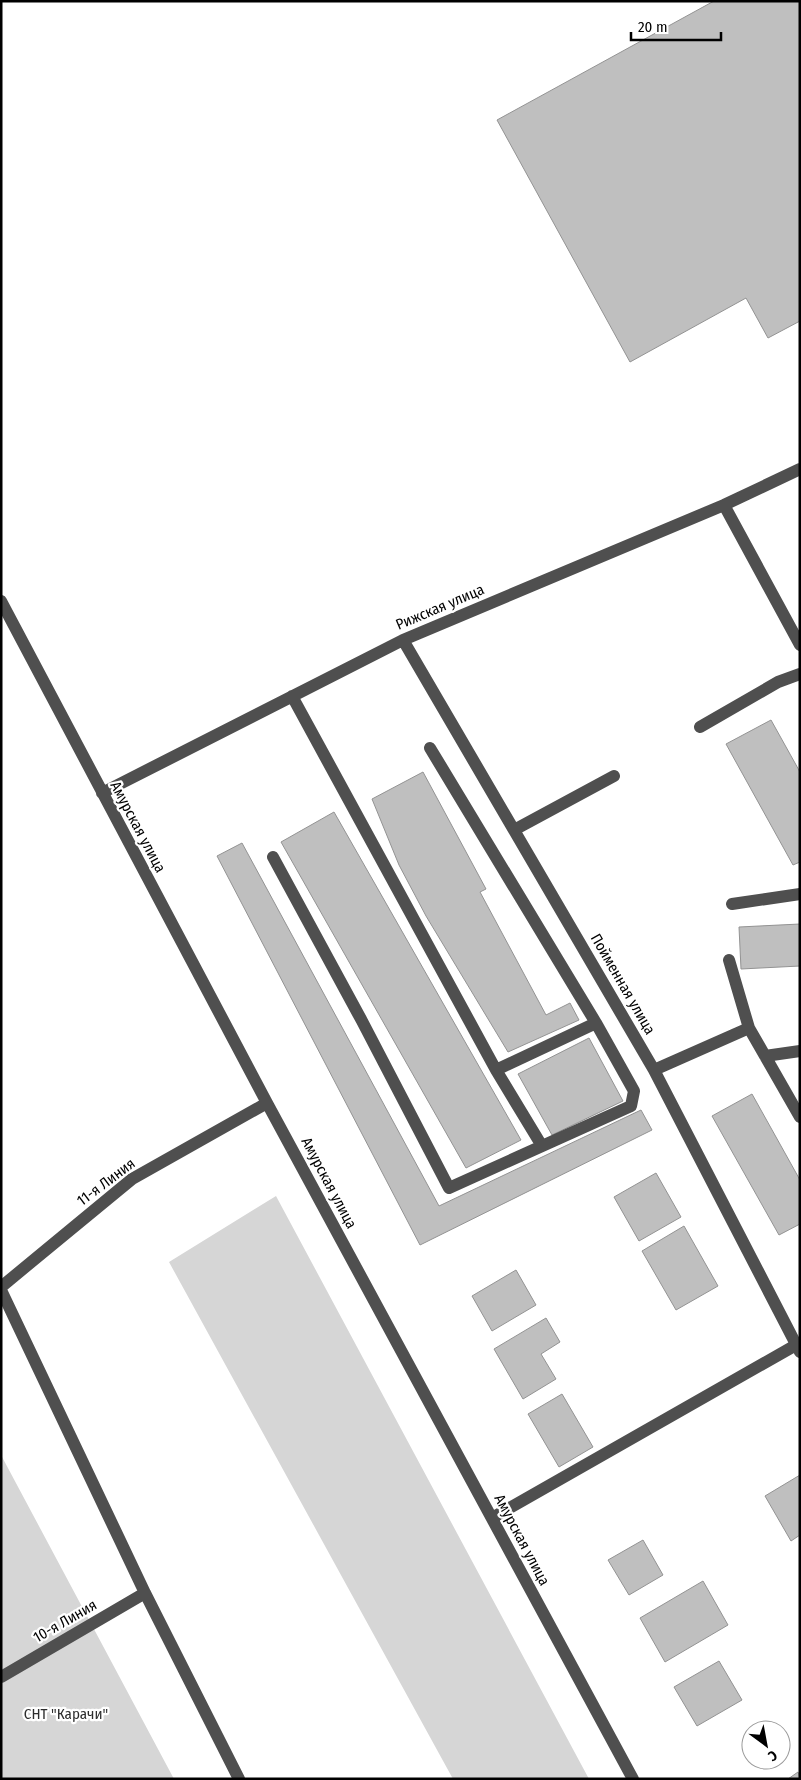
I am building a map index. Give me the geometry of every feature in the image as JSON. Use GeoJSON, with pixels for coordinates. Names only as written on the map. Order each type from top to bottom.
{"type":"FeatureCollection","features":[{"type":"Feature","properties":{"kind":"street","name":"Рижская улица"},"geometry":{"type":"LineString","coordinates":[[102,793],[402,640],[724,505],[800,469]]}},
{"type":"Feature","properties":{"kind":"street"},"geometry":{"type":"LineString","coordinates":[[724,505],[800,645]]}},
{"type":"Feature","properties":{"kind":"street","name":"Амурская улица"},"geometry":{"type":"LineString","coordinates":[[1,601],[267,1103],[633,1779]]}},
{"type":"Feature","properties":{"kind":"street","name":"Пойменная улица"},"geometry":{"type":"LineString","coordinates":[[402,640],[654,1070],[798,1349]]}},
{"type":"Feature","properties":{"kind":"street"},"geometry":{"type":"LineString","coordinates":[[700,727],[778,682],[800,674]]}},
{"type":"Feature","properties":{"kind":"street"},"geometry":{"type":"LineString","coordinates":[[292,696],[496,1070],[542,1146]]}},
{"type":"Feature","properties":{"kind":"street"},"geometry":{"type":"LineString","coordinates":[[273,857],[362,1021],[449,1188],[632,1106],[634,1091],[596,1023],[430,748]]}},
{"type":"Feature","properties":{"kind":"street"},"geometry":{"type":"LineString","coordinates":[[514,830],[614,776]]}},
{"type":"Feature","properties":{"kind":"street"},"geometry":{"type":"LineString","coordinates":[[732,904],[800,894]]}},
{"type":"Feature","properties":{"kind":"street"},"geometry":{"type":"LineString","coordinates":[[729,960],[749,1028],[800,1117]]}},
{"type":"Feature","properties":{"kind":"street"},"geometry":{"type":"LineString","coordinates":[[496,1070],[596,1023]]}},
{"type":"Feature","properties":{"kind":"street"},"geometry":{"type":"LineString","coordinates":[[654,1070],[749,1028]]}},
{"type":"Feature","properties":{"kind":"street"},"geometry":{"type":"LineString","coordinates":[[765,1056],[800,1051]]}},
{"type":"Feature","properties":{"kind":"street","name":"11-я Линия"},"geometry":{"type":"LineString","coordinates":[[1,1289],[132,1179],[267,1103]]}},
{"type":"Feature","properties":{"kind":"street"},"geometry":{"type":"LineString","coordinates":[[1,1289],[145,1593],[239,1779]]}},
{"type":"Feature","properties":{"kind":"street"},"geometry":{"type":"LineString","coordinates":[[492,1518],[798,1349]]}},
{"type":"Feature","properties":{"kind":"street","name":"10-я Линия"},"geometry":{"type":"LineString","coordinates":[[1,1677],[145,1593]]}},
{"type":"Feature","properties":{"kind":"green space"},"geometry":{"type":"Polygon","coordinates":[[[276,1196],[589,1779],[453,1779],[169,1262],[276,1196]]]}},
{"type":"Feature","properties":{"kind":"green space","name":"СНТ \"Карачи\""},"geometry":{"type":"Polygon","coordinates":[[[1,1455],[174,1779],[1,1779],[1,1455]]]}},
{"type":"Feature","properties":{"kind":"building"},"geometry":{"type":"Polygon","coordinates":[[[714,1],[800,1],[800,321],[768,338],[746,298],[630,362],[497,120],[714,1]]]}},
{"type":"Feature","properties":{"kind":"building"},"geometry":{"type":"Polygon","coordinates":[[[771,720],[800,772],[800,862],[793,865],[726,744],[771,720]]]}},
{"type":"Feature","properties":{"kind":"building"},"geometry":{"type":"Polygon","coordinates":[[[423,772],[486,889],[480,892],[546,1015],[570,1003],[579,1020],[508,1052],[426,916],[399,865],[372,799],[423,772]]]}},
{"type":"Feature","properties":{"kind":"building"},"geometry":{"type":"Polygon","coordinates":[[[334,812],[521,1140],[466,1168],[281,842],[334,812]]]}},
{"type":"Feature","properties":{"kind":"building"},"geometry":{"type":"Polygon","coordinates":[[[242,843],[439,1206],[641,1110],[652,1130],[420,1245],[217,856],[242,843]]]}},
{"type":"Feature","properties":{"kind":"building"},"geometry":{"type":"Polygon","coordinates":[[[800,924],[800,966],[741,969],[739,927],[800,924]]]}},
{"type":"Feature","properties":{"kind":"building"},"geometry":{"type":"Polygon","coordinates":[[[589,1038],[623,1101],[552,1135],[518,1074],[589,1038]]]}},
{"type":"Feature","properties":{"kind":"building"},"geometry":{"type":"Polygon","coordinates":[[[752,1094],[800,1180],[800,1224],[779,1235],[712,1116],[752,1094]]]}},
{"type":"Feature","properties":{"kind":"building"},"geometry":{"type":"Polygon","coordinates":[[[656,1173],[681,1217],[639,1241],[614,1197],[656,1173]]]}},
{"type":"Feature","properties":{"kind":"building"},"geometry":{"type":"Polygon","coordinates":[[[684,1226],[718,1286],[676,1310],[642,1251],[684,1226]]]}},
{"type":"Feature","properties":{"kind":"building"},"geometry":{"type":"Polygon","coordinates":[[[516,1270],[536,1305],[492,1331],[472,1296],[516,1270]]]}},
{"type":"Feature","properties":{"kind":"building"},"geometry":{"type":"Polygon","coordinates":[[[546,1318],[560,1342],[541,1354],[556,1379],[523,1399],[494,1349],[546,1318]]]}},
{"type":"Feature","properties":{"kind":"building"},"geometry":{"type":"Polygon","coordinates":[[[562,1394],[593,1447],[559,1467],[528,1414],[562,1394]]]}},
{"type":"Feature","properties":{"kind":"building"},"geometry":{"type":"Polygon","coordinates":[[[800,1475],[800,1535],[791,1541],[765,1496],[800,1475]]]}},
{"type":"Feature","properties":{"kind":"building"},"geometry":{"type":"Polygon","coordinates":[[[643,1540],[663,1575],[629,1595],[608,1560],[643,1540]]]}},
{"type":"Feature","properties":{"kind":"building"},"geometry":{"type":"Polygon","coordinates":[[[703,1581],[728,1625],[665,1662],[640,1618],[703,1581]]]}},
{"type":"Feature","properties":{"kind":"building"},"geometry":{"type":"Polygon","coordinates":[[[719,1661],[742,1700],[697,1726],[674,1687],[719,1661]]]}},
{"type":"Feature","properties":{"kind":"building"},"geometry":{"type":"Polygon","coordinates":[[[798,1772],[800,1779],[788,1779],[798,1772]]]}}]}
